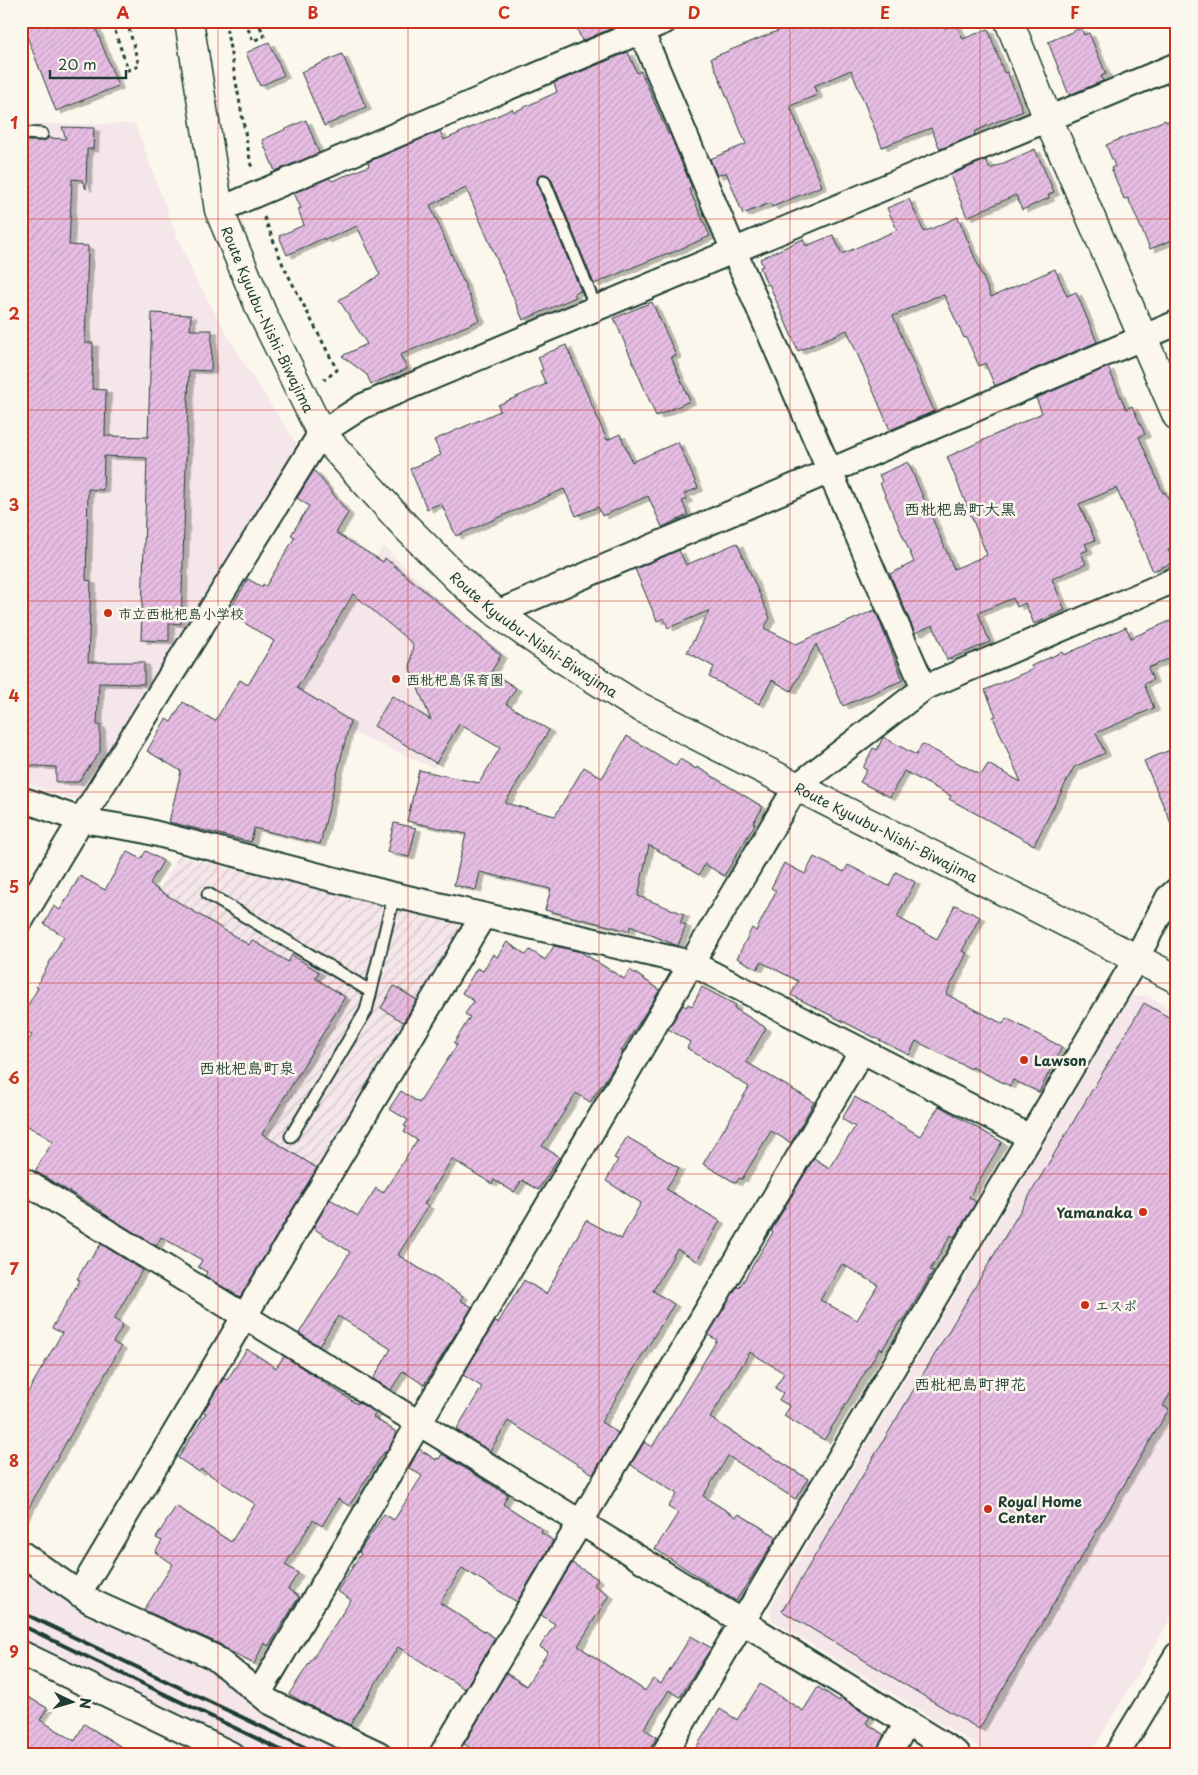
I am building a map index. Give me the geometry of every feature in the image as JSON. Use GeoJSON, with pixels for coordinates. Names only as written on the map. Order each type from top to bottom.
{"type":"FeatureCollection","features":[{"type":"Feature","properties":{"kind":"main road","name":"Route Kyuubu-Nishi-Biwajima"},"geometry":{"type":"LineString","coordinates":[[189,21],[219,210],[262,313],[321,433],[406,527],[458,579],[497,613],[561,658],[632,703],[1177,979]]}},
{"type":"Feature","properties":{"kind":"main road"},"geometry":{"type":"LineString","coordinates":[[1009,21],[1048,119],[1177,416]]}},
{"type":"Feature","properties":{"kind":"street"},"geometry":{"type":"LineString","coordinates":[[219,210],[639,26],[665,21]]}},
{"type":"Feature","properties":{"kind":"street"},"geometry":{"type":"LineString","coordinates":[[639,26],[734,251],[924,688]]}},
{"type":"Feature","properties":{"kind":"street"},"geometry":{"type":"LineString","coordinates":[[21,920],[321,433],[363,406],[1177,65]]}},
{"type":"Feature","properties":{"kind":"street"},"geometry":{"type":"LineString","coordinates":[[497,613],[1177,323]]}},
{"type":"Feature","properties":{"kind":"street"},"geometry":{"type":"LineString","coordinates":[[259,1693],[796,787],[924,688],[1177,578]]}},
{"type":"Feature","properties":{"kind":"street"},"geometry":{"type":"LineString","coordinates":[[21,798],[81,820],[142,830],[394,895],[692,963],[1030,1137]]}},
{"type":"Feature","properties":{"kind":"street"},"geometry":{"type":"LineString","coordinates":[[664,1754],[1136,959],[1168,898],[1177,890]]}},
{"type":"Feature","properties":{"kind":"street"},"geometry":{"type":"LineString","coordinates":[[79,1594],[483,916]]}},
{"type":"Feature","properties":{"kind":"street"},"geometry":{"type":"LineString","coordinates":[[442,1754],[862,1051]]}},
{"type":"Feature","properties":{"kind":"street"},"geometry":{"type":"LineString","coordinates":[[21,1179],[958,1754]]}},
{"type":"Feature","properties":{"kind":"street"},"geometry":{"type":"LineString","coordinates":[[21,1553],[90,1601],[214,1657],[270,1702],[379,1754]]}},
{"type":"Feature","properties":{"kind":"street"},"geometry":{"type":"LineString","coordinates":[[21,1653],[226,1753]]}},
{"type":"Feature","properties":{"kind":"street"},"geometry":{"type":"LineString","coordinates":[[1117,1754],[1177,1655]]}},
{"type":"Feature","properties":{"kind":"street"},"geometry":{"type":"LineString","coordinates":[[889,1754],[907,1722]]}},
{"type":"Feature","properties":{"kind":"lane"},"geometry":{"type":"LineString","coordinates":[[21,133],[42,134]]}},
{"type":"Feature","properties":{"kind":"lane"},"geometry":{"type":"LineString","coordinates":[[544,181],[596,308]]}},
{"type":"Feature","properties":{"kind":"lane"},"geometry":{"type":"LineString","coordinates":[[208,894],[370,991]]}},
{"type":"Feature","properties":{"kind":"lane"},"geometry":{"type":"LineString","coordinates":[[291,1136],[366,1011],[394,895]]}},
{"type":"Feature","properties":{"kind":"path"},"geometry":{"type":"LineString","coordinates":[[115,32],[128,70],[140,66],[127,21]]}},
{"type":"Feature","properties":{"kind":"path"},"geometry":{"type":"LineString","coordinates":[[225,21],[251,165],[260,180],[264,215],[283,265],[337,370],[302,395]]}},
{"type":"Feature","properties":{"kind":"path"},"geometry":{"type":"LineString","coordinates":[[245,21],[253,41],[264,36],[258,21]]}},
{"type":"Feature","properties":{"kind":"shaded area","name":"市立西枇杷島小学校"},"geometry":{"type":"Polygon","coordinates":[[[21,124],[135,124],[174,229],[194,276],[239,355],[297,445],[82,799],[70,799],[21,781],[21,124]]]}},
{"type":"Feature","properties":{"kind":"shaded area","name":"西枇杷島保育園"},"geometry":{"type":"Polygon","coordinates":[[[383,546],[452,613],[504,655],[434,768],[289,704],[383,546]]]}},
{"type":"Feature","properties":{"kind":"shaded area"},"geometry":{"type":"Polygon","coordinates":[[[179,856],[458,923],[461,930],[283,1232],[45,1084],[179,856]]]}},
{"type":"Feature","properties":{"kind":"shaded area"},"geometry":{"type":"Polygon","coordinates":[[[1131,996],[1147,996],[1177,1012],[1177,1608],[1090,1754],[991,1754],[772,1620],[770,1608],[1131,996]]]}},
{"type":"Feature","properties":{"kind":"shaded area"},"geometry":{"type":"Polygon","coordinates":[[[21,1567],[85,1612],[162,1641],[208,1663],[252,1698],[249,1706],[352,1754],[257,1754],[21,1642],[21,1567]]]}},
{"type":"Feature","properties":{"kind":"building"},"geometry":{"type":"Polygon","coordinates":[[[21,21],[93,21],[118,86],[56,111],[21,21]]]}},
{"type":"Feature","properties":{"kind":"building"},"geometry":{"type":"Polygon","coordinates":[[[574,21],[615,21],[617,26],[582,41],[574,21]]]}},
{"type":"Feature","properties":{"kind":"building"},"geometry":{"type":"Polygon","coordinates":[[[802,21],[942,21],[945,28],[956,24],[963,39],[988,29],[1004,73],[1007,72],[1023,111],[974,132],[975,135],[940,149],[931,128],[882,147],[851,70],[814,86],[817,95],[790,106],[822,186],[772,207],[770,203],[743,214],[726,172],[717,176],[710,159],[746,144],[711,58],[802,21]]]}},
{"type":"Feature","properties":{"kind":"building"},"geometry":{"type":"Polygon","coordinates":[[[1081,28],[1084,35],[1089,33],[1106,74],[1101,76],[1103,81],[1069,95],[1048,42],[1081,28]]]}},
{"type":"Feature","properties":{"kind":"building"},"geometry":{"type":"Polygon","coordinates":[[[269,42],[284,75],[260,86],[246,53],[269,42]]]}},
{"type":"Feature","properties":{"kind":"building"},"geometry":{"type":"Polygon","coordinates":[[[628,52],[637,73],[641,71],[668,134],[670,134],[692,188],[689,189],[710,236],[594,284],[551,178],[541,174],[537,184],[581,291],[574,293],[576,297],[523,320],[466,188],[430,205],[480,320],[400,355],[407,369],[371,384],[367,375],[342,356],[367,344],[339,300],[380,275],[357,226],[325,240],[324,238],[287,255],[279,236],[304,225],[298,209],[301,208],[294,193],[329,178],[332,181],[369,166],[368,162],[440,131],[444,140],[512,109],[514,112],[557,92],[554,83],[628,52]]]}},
{"type":"Feature","properties":{"kind":"building"},"geometry":{"type":"Polygon","coordinates":[[[342,54],[366,107],[324,126],[301,72],[342,54]]]}},
{"type":"Feature","properties":{"kind":"building"},"geometry":{"type":"Polygon","coordinates":[[[1177,117],[1177,238],[1150,249],[1128,198],[1124,199],[1111,168],[1115,166],[1106,145],[1165,120],[1166,122],[1177,117]]]}},
{"type":"Feature","properties":{"kind":"building"},"geometry":{"type":"Polygon","coordinates":[[[306,120],[319,153],[275,171],[262,140],[306,120]]]}},
{"type":"Feature","properties":{"kind":"building"},"geometry":{"type":"Polygon","coordinates":[[[62,127],[94,128],[93,149],[87,149],[86,189],[82,180],[72,179],[69,245],[88,246],[85,343],[93,343],[92,389],[106,390],[105,436],[148,437],[152,313],[191,315],[190,330],[212,330],[211,371],[189,370],[181,624],[169,623],[169,641],[141,640],[147,458],[104,456],[103,490],[88,489],[86,580],[91,581],[88,662],[144,662],[144,684],[99,683],[97,725],[100,725],[100,752],[78,782],[56,782],[56,767],[21,765],[21,304],[26,141],[42,141],[48,138],[66,139],[62,127]]]}},
{"type":"Feature","properties":{"kind":"building"},"geometry":{"type":"Polygon","coordinates":[[[1035,149],[1054,192],[1048,195],[1049,198],[1022,210],[1016,195],[967,217],[950,175],[986,160],[990,169],[1035,149]]]}},
{"type":"Feature","properties":{"kind":"building"},"geometry":{"type":"Polygon","coordinates":[[[909,199],[924,232],[958,217],[991,297],[1055,269],[1067,296],[1076,292],[1097,342],[995,386],[985,363],[979,366],[944,295],[935,297],[893,316],[934,411],[890,430],[847,330],[798,351],[769,284],[767,285],[760,267],[763,266],[760,259],[803,239],[806,246],[833,235],[842,254],[897,230],[887,208],[909,199]]]}},
{"type":"Feature","properties":{"kind":"building"},"geometry":{"type":"Polygon","coordinates":[[[652,302],[676,355],[671,357],[690,401],[656,416],[614,318],[652,302]]]}},
{"type":"Feature","properties":{"kind":"building"},"geometry":{"type":"Polygon","coordinates":[[[566,345],[607,440],[620,434],[632,462],[678,442],[698,488],[684,494],[687,499],[682,501],[688,515],[662,527],[648,496],[602,516],[598,507],[576,516],[564,489],[456,536],[441,503],[427,509],[410,469],[441,455],[434,440],[500,411],[498,405],[546,384],[540,371],[543,370],[538,357],[566,345]]]}},
{"type":"Feature","properties":{"kind":"building"},"geometry":{"type":"Polygon","coordinates":[[[1108,367],[1126,409],[1132,406],[1145,434],[1139,437],[1163,493],[1165,492],[1177,519],[1177,546],[1168,550],[1174,562],[1153,571],[1116,488],[1079,504],[1095,540],[1085,544],[1088,550],[1081,553],[1086,564],[1052,579],[1065,610],[1034,624],[1025,603],[1017,607],[1013,598],[978,613],[990,642],[947,660],[933,625],[915,633],[890,574],[914,562],[880,483],[882,481],[879,475],[908,462],[954,569],[987,555],[947,457],[1042,413],[1036,398],[1108,367]]]}},
{"type":"Feature","properties":{"kind":"building"},"geometry":{"type":"Polygon","coordinates":[[[314,470],[348,513],[336,533],[383,562],[385,558],[501,655],[491,672],[516,688],[506,704],[549,730],[505,803],[555,816],[584,767],[602,778],[627,736],[676,766],[680,759],[696,769],[697,767],[763,807],[724,876],[705,864],[699,875],[649,845],[638,896],[684,914],[680,923],[686,925],[678,946],[630,926],[629,931],[545,910],[551,889],[480,872],[476,890],[454,885],[466,834],[407,821],[419,770],[479,783],[500,748],[459,724],[436,763],[374,726],[392,696],[431,720],[410,669],[413,644],[353,594],[297,688],[350,721],[320,844],[254,828],[251,842],[169,822],[181,771],[147,751],[166,719],[171,722],[183,702],[215,721],[240,680],[248,685],[274,641],[228,613],[248,579],[262,587],[263,584],[266,586],[295,537],[291,535],[309,506],[297,498],[314,470]]]}},
{"type":"Feature","properties":{"kind":"building"},"geometry":{"type":"Polygon","coordinates":[[[737,543],[770,618],[764,628],[796,644],[875,610],[903,680],[843,706],[816,644],[791,691],[772,680],[759,704],[709,677],[714,667],[687,652],[710,610],[668,628],[664,618],[657,621],[635,569],[679,550],[686,565],[737,543]]]}},
{"type":"Feature","properties":{"kind":"building"},"geometry":{"type":"Polygon","coordinates":[[[1177,618],[1177,655],[1148,668],[1153,680],[1144,684],[1154,708],[1096,733],[1105,753],[1074,767],[1034,845],[949,799],[951,796],[904,771],[890,797],[860,782],[867,770],[863,768],[873,748],[877,750],[883,737],[916,755],[922,744],[981,775],[988,764],[1021,782],[993,717],[996,716],[985,690],[1033,669],[1031,666],[1062,652],[1064,655],[1126,627],[1131,638],[1177,618]]]}},
{"type":"Feature","properties":{"kind":"building"},"geometry":{"type":"Polygon","coordinates":[[[1177,747],[1177,837],[1144,761],[1177,747]]]}},
{"type":"Feature","properties":{"kind":"building"},"geometry":{"type":"Polygon","coordinates":[[[394,823],[416,828],[409,857],[387,852],[394,823]]]}},
{"type":"Feature","properties":{"kind":"building"},"geometry":{"type":"Polygon","coordinates":[[[127,851],[141,859],[146,851],[163,861],[150,883],[155,888],[249,945],[252,940],[288,962],[292,955],[319,972],[315,978],[345,997],[262,1134],[317,1168],[240,1297],[205,1276],[207,1272],[198,1267],[202,1260],[161,1237],[156,1246],[35,1171],[53,1141],[21,1122],[21,1053],[32,1035],[21,1029],[21,1017],[64,936],[44,924],[54,906],[60,910],[80,876],[105,890],[127,851]]]}},
{"type":"Feature","properties":{"kind":"building"},"geometry":{"type":"Polygon","coordinates":[[[814,857],[844,872],[848,865],[889,886],[896,872],[915,882],[897,917],[937,939],[955,905],[980,917],[962,951],[967,953],[946,994],[1003,1024],[1006,1018],[1062,1047],[1039,1092],[1013,1080],[1010,1086],[972,1067],[971,1069],[916,1041],[909,1055],[791,995],[798,981],[761,962],[757,969],[737,958],[752,928],[756,931],[776,891],[771,888],[784,863],[805,874],[814,857]]]}},
{"type":"Feature","properties":{"kind":"building"},"geometry":{"type":"Polygon","coordinates":[[[507,942],[526,955],[530,950],[545,960],[554,946],[581,952],[624,979],[630,970],[660,990],[621,1051],[623,1052],[620,1058],[590,1102],[576,1093],[542,1146],[559,1157],[538,1190],[522,1180],[514,1192],[494,1180],[492,1184],[452,1159],[424,1204],[428,1206],[398,1255],[463,1296],[460,1300],[472,1307],[424,1385],[403,1371],[391,1390],[373,1379],[391,1349],[338,1316],[319,1346],[299,1333],[350,1252],[313,1228],[330,1199],[358,1216],[376,1188],[383,1193],[417,1140],[404,1132],[407,1127],[404,1126],[408,1120],[389,1109],[401,1091],[419,1103],[457,1045],[454,1043],[470,1017],[465,1014],[474,1001],[462,993],[477,968],[483,971],[493,954],[497,957],[507,942]]]}},
{"type":"Feature","properties":{"kind":"building"},"geometry":{"type":"Polygon","coordinates":[[[394,986],[417,1000],[403,1022],[381,1008],[394,986]]]}},
{"type":"Feature","properties":{"kind":"building"},"geometry":{"type":"Polygon","coordinates":[[[702,987],[736,1005],[734,1008],[766,1028],[746,1062],[814,1102],[791,1143],[771,1131],[742,1179],[739,1178],[736,1183],[703,1164],[749,1087],[687,1048],[690,1042],[668,1029],[683,1005],[686,1007],[688,1004],[692,1006],[702,987]]]}},
{"type":"Feature","properties":{"kind":"building"},"geometry":{"type":"Polygon","coordinates":[[[1144,1003],[1177,1022],[1177,1382],[1163,1406],[1169,1409],[979,1729],[782,1611],[1144,1003]]]}},
{"type":"Feature","properties":{"kind":"building"},"geometry":{"type":"Polygon","coordinates":[[[855,1097],[920,1136],[939,1106],[1002,1142],[969,1197],[976,1202],[954,1237],[951,1235],[930,1270],[933,1271],[903,1322],[900,1321],[882,1350],[880,1348],[824,1440],[784,1416],[790,1406],[779,1400],[783,1393],[775,1388],[784,1373],[750,1352],[710,1418],[808,1479],[795,1499],[728,1456],[703,1496],[736,1517],[739,1514],[777,1537],[736,1601],[655,1549],[678,1513],[668,1507],[677,1494],[631,1465],[644,1442],[652,1447],[717,1340],[708,1335],[737,1286],[739,1288],[773,1232],[771,1231],[814,1158],[829,1168],[855,1127],[842,1119],[855,1097]],[[842,1264],[820,1300],[857,1320],[878,1285],[842,1264]]]}},
{"type":"Feature","properties":{"kind":"building"},"geometry":{"type":"Polygon","coordinates":[[[627,1137],[679,1168],[666,1189],[720,1221],[697,1261],[677,1249],[653,1291],[674,1304],[601,1422],[618,1433],[593,1474],[508,1421],[490,1451],[456,1430],[482,1387],[463,1375],[495,1322],[498,1323],[524,1280],[546,1294],[586,1220],[621,1239],[641,1203],[606,1181],[618,1160],[614,1158],[627,1137]]]}},
{"type":"Feature","properties":{"kind":"building"},"geometry":{"type":"Polygon","coordinates":[[[101,1244],[142,1270],[114,1319],[123,1325],[113,1342],[121,1347],[21,1521],[21,1404],[62,1333],[52,1328],[80,1280],[77,1279],[88,1260],[101,1244]]]}},
{"type":"Feature","properties":{"kind":"building"},"geometry":{"type":"Polygon","coordinates":[[[247,1349],[276,1368],[284,1356],[357,1404],[358,1402],[376,1413],[373,1417],[396,1432],[386,1453],[384,1452],[349,1506],[338,1499],[322,1526],[313,1520],[285,1565],[298,1573],[288,1589],[299,1597],[269,1646],[264,1643],[254,1664],[230,1652],[220,1644],[144,1610],[173,1564],[155,1552],[162,1541],[156,1538],[176,1506],[231,1542],[255,1504],[201,1469],[199,1472],[178,1458],[206,1413],[203,1412],[224,1378],[227,1380],[247,1349]]]}},
{"type":"Feature","properties":{"kind":"building"},"geometry":{"type":"Polygon","coordinates":[[[419,1449],[436,1460],[442,1454],[508,1495],[503,1504],[542,1529],[541,1532],[553,1541],[517,1602],[462,1568],[440,1603],[495,1638],[465,1689],[398,1647],[350,1725],[289,1694],[351,1600],[337,1591],[361,1554],[359,1552],[384,1514],[394,1520],[422,1476],[409,1468],[419,1449]]]}},
{"type":"Feature","properties":{"kind":"building"},"geometry":{"type":"Polygon","coordinates":[[[572,1563],[598,1579],[594,1585],[609,1595],[578,1646],[645,1691],[653,1679],[661,1684],[691,1636],[711,1648],[680,1697],[669,1690],[644,1729],[657,1737],[646,1754],[480,1754],[464,1744],[506,1673],[526,1686],[548,1652],[540,1647],[555,1624],[541,1615],[572,1563]]]}},
{"type":"Feature","properties":{"kind":"building"},"geometry":{"type":"Polygon","coordinates":[[[760,1684],[803,1711],[818,1687],[839,1701],[841,1698],[870,1717],[866,1723],[884,1735],[875,1754],[692,1754],[720,1709],[737,1720],[760,1684]]]}},
{"type":"Feature","properties":{"kind":"building"},"geometry":{"type":"Polygon","coordinates":[[[21,1693],[47,1708],[40,1720],[75,1741],[84,1724],[133,1754],[21,1754],[21,1693]]]}},
{"type":"Feature","properties":{"kind":"railway"},"geometry":{"type":"LineString","coordinates":[[21,1612],[319,1754]]}},
{"type":"Feature","properties":{"kind":"railway"},"geometry":{"type":"LineString","coordinates":[[21,1625],[289,1754]]}},
{"type":"Feature","properties":{"kind":"place","name":"市立西枇杷島小学校"},"geometry":{"type":"Point","coordinates":[108,613]}},
{"type":"Feature","properties":{"kind":"place","name":"西枇杷島保育園"},"geometry":{"type":"Point","coordinates":[396,679]}},
{"type":"Feature","properties":{"kind":"place","name":"Lawson"},"geometry":{"type":"Point","coordinates":[1024,1060]}},
{"type":"Feature","properties":{"kind":"place","name":"Yamanaka"},"geometry":{"type":"Point","coordinates":[1143,1212]}},
{"type":"Feature","properties":{"kind":"place","name":"エスポ"},"geometry":{"type":"Point","coordinates":[1085,1305]}},
{"type":"Feature","properties":{"kind":"place","name":"Royal Home Center"},"geometry":{"type":"Point","coordinates":[988,1509]}},
{"type":"Feature","properties":{"kind":"district","name":"西枇杷島町大黒"},"geometry":{"type":"Point","coordinates":[960,508]}},
{"type":"Feature","properties":{"kind":"district","name":"西枇杷島町泉"},"geometry":{"type":"Point","coordinates":[247,1067]}},
{"type":"Feature","properties":{"kind":"district","name":"西枇杷島町押花"},"geometry":{"type":"Point","coordinates":[970,1383]}}]}
